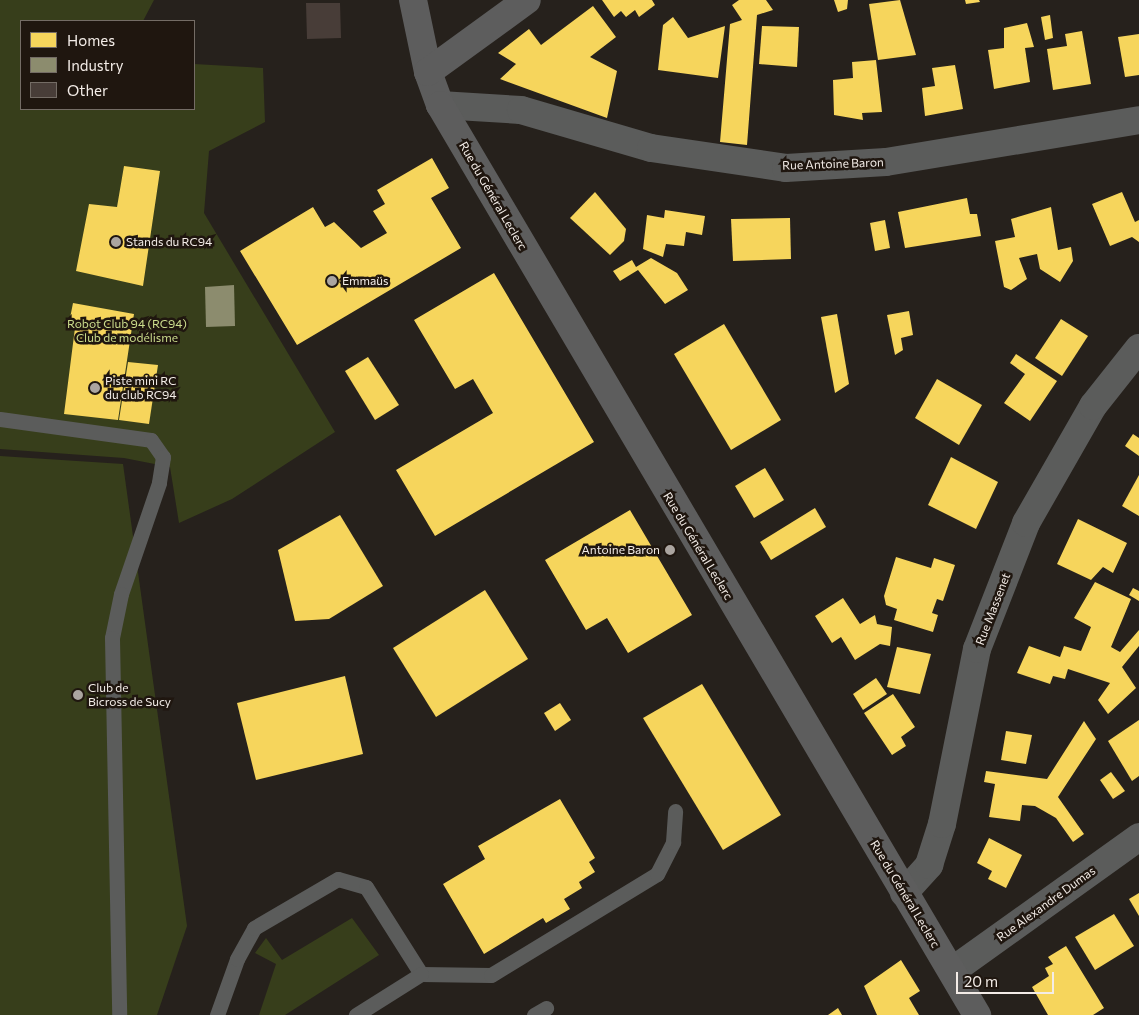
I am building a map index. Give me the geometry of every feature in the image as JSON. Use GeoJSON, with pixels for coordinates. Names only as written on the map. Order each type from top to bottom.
{"type":"FeatureCollection","features":[{"type":"Feature","properties":{"kind":"main road","name":"Rue du Général Leclerc"},"geometry":{"type":"LineString","coordinates":[[412,0],[428,72],[440,105],[977,1015]]}},
{"type":"Feature","properties":{"kind":"main road"},"geometry":{"type":"LineString","coordinates":[[428,72],[527,0]]}},
{"type":"Feature","properties":{"kind":"street","name":"Rue Antoine Baron"},"geometry":{"type":"LineString","coordinates":[[440,105],[521,110],[651,148],[786,168],[886,162],[1139,120]]}},
{"type":"Feature","properties":{"kind":"street","name":"Rue Massenet"},"geometry":{"type":"LineString","coordinates":[[904,893],[929,865],[942,824],[978,649],[1026,523],[1092,406],[1139,348]]}},
{"type":"Feature","properties":{"kind":"street","name":"Rue Alexandre Dumas"},"geometry":{"type":"LineString","coordinates":[[952,971],[1139,837]]}},
{"type":"Feature","properties":{"kind":"lane"},"geometry":{"type":"LineString","coordinates":[[0,419],[151,440],[163,457],[160,483],[121,594],[112,638],[120,1015]]}},
{"type":"Feature","properties":{"kind":"lane"},"geometry":{"type":"LineString","coordinates":[[356,1015],[421,974],[491,975],[657,874],[673,842],[675,811]]}},
{"type":"Feature","properties":{"kind":"lane"},"geometry":{"type":"LineString","coordinates":[[217,1015],[237,959],[254,928],[338,879],[366,887],[421,974]]}},
{"type":"Feature","properties":{"kind":"green space","name":"Robot Club 94 (RC94) Club de modélisme"},"geometry":{"type":"Polygon","coordinates":[[[0,0],[154,0],[144,20],[20,20],[20,110],[195,110],[195,64],[263,68],[265,122],[209,151],[204,213],[335,432],[232,499],[179,523],[170,467],[124,458],[0,449],[0,0]]]}},
{"type":"Feature","properties":{"kind":"green space","name":"Club de Bicross de Sucy"},"geometry":{"type":"Polygon","coordinates":[[[0,456],[123,464],[187,926],[157,1015],[0,1015],[0,456]]]}},
{"type":"Feature","properties":{"kind":"green space"},"geometry":{"type":"Polygon","coordinates":[[[352,918],[379,955],[285,1015],[259,1015],[276,964],[255,953],[266,938],[282,960],[352,918]]]}},
{"type":"Feature","properties":{"kind":"building: Homes"},"geometry":{"type":"Polygon","coordinates":[[[602,0],[652,0],[655,5],[639,17],[635,10],[626,17],[621,11],[614,17],[602,0]]]}},
{"type":"Feature","properties":{"kind":"building: Homes"},"geometry":{"type":"Polygon","coordinates":[[[739,0],[766,0],[773,10],[757,15],[747,145],[720,142],[730,24],[742,20],[732,5],[739,0]]]}},
{"type":"Feature","properties":{"kind":"building: Homes"},"geometry":{"type":"Polygon","coordinates":[[[834,0],[848,0],[847,9],[838,12],[834,0]]]}},
{"type":"Feature","properties":{"kind":"building: Homes"},"geometry":{"type":"Polygon","coordinates":[[[900,0],[916,55],[878,60],[869,4],[900,0]]]}},
{"type":"Feature","properties":{"kind":"building: Homes"},"geometry":{"type":"Polygon","coordinates":[[[965,0],[979,0],[980,2],[966,4],[965,0]]]}},
{"type":"Feature","properties":{"kind":"building: Homes"},"geometry":{"type":"Polygon","coordinates":[[[593,6],[616,37],[590,57],[617,71],[607,118],[500,79],[516,64],[498,53],[529,29],[541,45],[593,6]]]}},
{"type":"Feature","properties":{"kind":"building: Homes"},"geometry":{"type":"Polygon","coordinates":[[[1050,15],[1053,38],[1045,40],[1041,17],[1050,15]]]}},
{"type":"Feature","properties":{"kind":"building: Homes"},"geometry":{"type":"Polygon","coordinates":[[[673,17],[688,38],[725,26],[718,78],[658,70],[663,25],[673,17]]]}},
{"type":"Feature","properties":{"kind":"building: Homes"},"geometry":{"type":"Polygon","coordinates":[[[1027,23],[1034,47],[1025,48],[1030,82],[994,89],[988,50],[1004,48],[1004,28],[1027,23]]]}},
{"type":"Feature","properties":{"kind":"building: Homes"},"geometry":{"type":"Polygon","coordinates":[[[762,26],[799,27],[797,67],[759,64],[762,26]]]}},
{"type":"Feature","properties":{"kind":"building: Homes"},"geometry":{"type":"Polygon","coordinates":[[[1082,31],[1091,84],[1053,90],[1047,49],[1067,46],[1065,34],[1082,31]]]}},
{"type":"Feature","properties":{"kind":"building: Homes"},"geometry":{"type":"Polygon","coordinates":[[[1139,34],[1139,75],[1125,77],[1118,37],[1139,34]]]}},
{"type":"Feature","properties":{"kind":"building: Homes"},"geometry":{"type":"Polygon","coordinates":[[[876,60],[882,112],[862,113],[863,120],[834,115],[833,80],[853,78],[852,62],[876,60]]]}},
{"type":"Feature","properties":{"kind":"building: Homes"},"geometry":{"type":"Polygon","coordinates":[[[955,65],[963,109],[925,116],[922,88],[935,86],[932,68],[955,65]]]}},
{"type":"Feature","properties":{"kind":"building: Homes","name":"Emmaüs"},"geometry":{"type":"Polygon","coordinates":[[[432,158],[449,188],[431,198],[461,248],[297,345],[240,251],[313,207],[325,227],[334,222],[361,248],[387,233],[373,211],[385,204],[377,190],[432,158]]]}},
{"type":"Feature","properties":{"kind":"building: Homes","name":"Stands du RC94"},"geometry":{"type":"Polygon","coordinates":[[[124,166],[160,171],[143,286],[76,271],[89,204],[117,207],[124,166]]]}},
{"type":"Feature","properties":{"kind":"building: Homes"},"geometry":{"type":"Polygon","coordinates":[[[595,192],[626,229],[624,241],[610,255],[570,218],[595,192]]]}},
{"type":"Feature","properties":{"kind":"building: Homes"},"geometry":{"type":"Polygon","coordinates":[[[1122,192],[1135,222],[1139,220],[1139,242],[1132,237],[1110,246],[1092,204],[1122,192]]]}},
{"type":"Feature","properties":{"kind":"building: Homes"},"geometry":{"type":"Polygon","coordinates":[[[967,198],[970,214],[977,214],[981,236],[905,248],[898,212],[967,198]]]}},
{"type":"Feature","properties":{"kind":"building: Homes"},"geometry":{"type":"Polygon","coordinates":[[[1051,207],[1058,250],[1071,247],[1073,261],[1060,282],[1040,269],[1037,254],[1019,258],[1027,279],[1011,290],[1004,287],[995,241],[1015,237],[1011,219],[1051,207]]]}},
{"type":"Feature","properties":{"kind":"building: Homes"},"geometry":{"type":"Polygon","coordinates":[[[665,210],[705,216],[702,235],[686,232],[684,246],[666,244],[663,257],[643,249],[647,215],[664,218],[665,210]]]}},
{"type":"Feature","properties":{"kind":"building: Homes"},"geometry":{"type":"Polygon","coordinates":[[[790,218],[791,259],[733,261],[731,219],[790,218]]]}},
{"type":"Feature","properties":{"kind":"building: Homes"},"geometry":{"type":"Polygon","coordinates":[[[885,220],[890,248],[875,251],[870,223],[885,220]]]}},
{"type":"Feature","properties":{"kind":"building: Homes"},"geometry":{"type":"Polygon","coordinates":[[[651,258],[677,273],[688,290],[665,304],[638,270],[620,281],[613,271],[632,260],[636,267],[651,258]]]}},
{"type":"Feature","properties":{"kind":"building: Homes"},"geometry":{"type":"Polygon","coordinates":[[[494,273],[594,442],[435,536],[396,470],[493,413],[473,379],[455,389],[414,320],[494,273]]]}},
{"type":"Feature","properties":{"kind":"building: Homes"},"geometry":{"type":"Polygon","coordinates":[[[73,303],[134,314],[118,420],[64,414],[76,320],[70,318],[73,303]]]}},
{"type":"Feature","properties":{"kind":"building: Homes"},"geometry":{"type":"Polygon","coordinates":[[[909,311],[913,335],[901,338],[903,350],[895,355],[887,315],[909,311]]]}},
{"type":"Feature","properties":{"kind":"building: Homes"},"geometry":{"type":"Polygon","coordinates":[[[837,314],[849,384],[835,393],[821,317],[837,314]]]}},
{"type":"Feature","properties":{"kind":"building: Homes"},"geometry":{"type":"Polygon","coordinates":[[[1061,319],[1088,336],[1062,376],[1035,358],[1061,319]]]}},
{"type":"Feature","properties":{"kind":"building: Homes"},"geometry":{"type":"Polygon","coordinates":[[[724,324],[781,420],[731,450],[674,354],[724,324]]]}},
{"type":"Feature","properties":{"kind":"building: Homes"},"geometry":{"type":"Polygon","coordinates":[[[1016,354],[1057,381],[1030,421],[1004,403],[1025,374],[1010,363],[1016,354]]]}},
{"type":"Feature","properties":{"kind":"building: Homes"},"geometry":{"type":"Polygon","coordinates":[[[368,357],[399,405],[375,420],[345,371],[368,357]]]}},
{"type":"Feature","properties":{"kind":"building: Homes"},"geometry":{"type":"Polygon","coordinates":[[[128,362],[158,365],[149,424],[119,420],[128,362]]]}},
{"type":"Feature","properties":{"kind":"building: Homes"},"geometry":{"type":"Polygon","coordinates":[[[937,379],[982,405],[959,445],[915,418],[937,379]]]}},
{"type":"Feature","properties":{"kind":"building: Homes"},"geometry":{"type":"Polygon","coordinates":[[[1133,434],[1139,438],[1139,456],[1125,446],[1133,434]]]}},
{"type":"Feature","properties":{"kind":"building: Homes"},"geometry":{"type":"Polygon","coordinates":[[[951,457],[998,482],[976,529],[928,505],[951,457]]]}},
{"type":"Feature","properties":{"kind":"building: Homes"},"geometry":{"type":"Polygon","coordinates":[[[765,468],[784,500],[754,518],[735,486],[765,468]]]}},
{"type":"Feature","properties":{"kind":"building: Homes"},"geometry":{"type":"Polygon","coordinates":[[[1139,475],[1139,516],[1122,506],[1139,475]]]}},
{"type":"Feature","properties":{"kind":"building: Homes"},"geometry":{"type":"Polygon","coordinates":[[[815,508],[826,527],[771,560],[760,542],[815,508]]]}},
{"type":"Feature","properties":{"kind":"building: Homes"},"geometry":{"type":"Polygon","coordinates":[[[630,510],[692,615],[628,653],[607,618],[586,630],[545,560],[630,510]]]}},
{"type":"Feature","properties":{"kind":"building: Homes"},"geometry":{"type":"Polygon","coordinates":[[[340,515],[383,586],[329,619],[295,621],[278,550],[340,515]]]}},
{"type":"Feature","properties":{"kind":"building: Homes"},"geometry":{"type":"Polygon","coordinates":[[[1078,519],[1127,543],[1113,573],[1103,567],[1091,580],[1057,564],[1078,519]]]}},
{"type":"Feature","properties":{"kind":"building: Homes"},"geometry":{"type":"Polygon","coordinates":[[[896,557],[931,568],[934,558],[955,565],[943,601],[937,599],[932,613],[938,615],[933,632],[894,620],[897,609],[886,605],[884,596],[896,557]]]}},
{"type":"Feature","properties":{"kind":"building: Homes"},"geometry":{"type":"Polygon","coordinates":[[[1095,582],[1131,599],[1111,647],[1120,652],[1139,630],[1139,646],[1122,667],[1136,688],[1108,714],[1098,700],[1110,683],[1068,669],[1065,679],[1053,676],[1050,684],[1017,673],[1029,646],[1060,657],[1064,646],[1081,651],[1091,627],[1074,618],[1095,582]]]}},
{"type":"Feature","properties":{"kind":"building: Homes"},"geometry":{"type":"Polygon","coordinates":[[[1133,588],[1139,591],[1139,601],[1129,595],[1133,588]]]}},
{"type":"Feature","properties":{"kind":"building: Homes"},"geometry":{"type":"Polygon","coordinates":[[[485,590],[528,659],[436,717],[393,648],[485,590]]]}},
{"type":"Feature","properties":{"kind":"building: Homes"},"geometry":{"type":"Polygon","coordinates":[[[843,598],[860,624],[875,615],[877,624],[892,627],[890,646],[880,644],[855,660],[841,637],[832,643],[815,616],[843,598]]]}},
{"type":"Feature","properties":{"kind":"building: Homes"},"geometry":{"type":"Polygon","coordinates":[[[897,647],[931,654],[920,694],[887,687],[897,647]]]}},
{"type":"Feature","properties":{"kind":"building: Homes"},"geometry":{"type":"Polygon","coordinates":[[[345,676],[363,754],[256,780],[237,703],[345,676]]]}},
{"type":"Feature","properties":{"kind":"building: Homes"},"geometry":{"type":"Polygon","coordinates":[[[876,678],[887,694],[863,710],[853,694],[876,678]]]}},
{"type":"Feature","properties":{"kind":"building: Homes"},"geometry":{"type":"Polygon","coordinates":[[[702,684],[781,815],[723,850],[643,718],[702,684]]]}},
{"type":"Feature","properties":{"kind":"building: Homes"},"geometry":{"type":"Polygon","coordinates":[[[893,694],[915,727],[901,737],[906,746],[892,755],[864,713],[893,694]]]}},
{"type":"Feature","properties":{"kind":"building: Homes"},"geometry":{"type":"Polygon","coordinates":[[[560,703],[571,720],[555,731],[544,713],[560,703]]]}},
{"type":"Feature","properties":{"kind":"building: Homes"},"geometry":{"type":"Polygon","coordinates":[[[1139,720],[1139,776],[1132,781],[1108,741],[1139,720]]]}},
{"type":"Feature","properties":{"kind":"building: Homes"},"geometry":{"type":"Polygon","coordinates":[[[1084,721],[1096,739],[1058,797],[1084,834],[1073,842],[1056,818],[1035,806],[1022,805],[1020,821],[989,817],[995,784],[984,782],[986,771],[1047,779],[1084,721]]]}},
{"type":"Feature","properties":{"kind":"building: Homes"},"geometry":{"type":"Polygon","coordinates":[[[1006,731],[1032,735],[1026,764],[1001,760],[1006,731]]]}},
{"type":"Feature","properties":{"kind":"building: Homes"},"geometry":{"type":"Polygon","coordinates":[[[1111,772],[1125,791],[1113,799],[1100,780],[1111,772]]]}},
{"type":"Feature","properties":{"kind":"building: Homes"},"geometry":{"type":"Polygon","coordinates":[[[560,799],[595,858],[589,862],[595,872],[579,882],[582,888],[564,899],[570,909],[546,923],[543,918],[484,954],[443,884],[485,859],[478,846],[560,799]]]}},
{"type":"Feature","properties":{"kind":"building: Homes"},"geometry":{"type":"Polygon","coordinates":[[[989,838],[1022,855],[1006,888],[988,879],[992,871],[977,863],[989,838]]]}},
{"type":"Feature","properties":{"kind":"building: Homes"},"geometry":{"type":"Polygon","coordinates":[[[1139,893],[1139,916],[1129,899],[1139,893]]]}},
{"type":"Feature","properties":{"kind":"building: Homes"},"geometry":{"type":"Polygon","coordinates":[[[1114,914],[1134,946],[1095,970],[1075,937],[1114,914]]]}},
{"type":"Feature","properties":{"kind":"building: Homes"},"geometry":{"type":"Polygon","coordinates":[[[1066,946],[1104,1008],[1093,1015],[1048,1015],[1032,987],[1049,976],[1045,968],[1053,964],[1048,957],[1066,946]]]}},
{"type":"Feature","properties":{"kind":"building: Homes"},"geometry":{"type":"Polygon","coordinates":[[[901,960],[920,991],[909,998],[919,1015],[877,1015],[864,986],[901,960]]]}},
{"type":"Feature","properties":{"kind":"building: Homes"},"geometry":{"type":"Polygon","coordinates":[[[838,1008],[842,1015],[828,1015],[838,1008]]]}},
{"type":"Feature","properties":{"kind":"building: Industry"},"geometry":{"type":"Polygon","coordinates":[[[234,285],[235,326],[206,327],[205,287],[234,285]]]}},
{"type":"Feature","properties":{"kind":"building: Other"},"geometry":{"type":"Polygon","coordinates":[[[306,3],[340,3],[341,38],[307,39],[306,3]]]}},
{"type":"Feature","properties":{"kind":"place","name":"Stands du RC94"},"geometry":{"type":"Point","coordinates":[116,242]}},
{"type":"Feature","properties":{"kind":"place","name":"Emmaüs"},"geometry":{"type":"Point","coordinates":[332,281]}},
{"type":"Feature","properties":{"kind":"place","name":"Piste mini RC du club RC94"},"geometry":{"type":"Point","coordinates":[95,388]}},
{"type":"Feature","properties":{"kind":"place","name":"Antoine Baron"},"geometry":{"type":"Point","coordinates":[670,550]}},
{"type":"Feature","properties":{"kind":"place","name":"Club de Bicross de Sucy"},"geometry":{"type":"Point","coordinates":[78,695]}}]}
